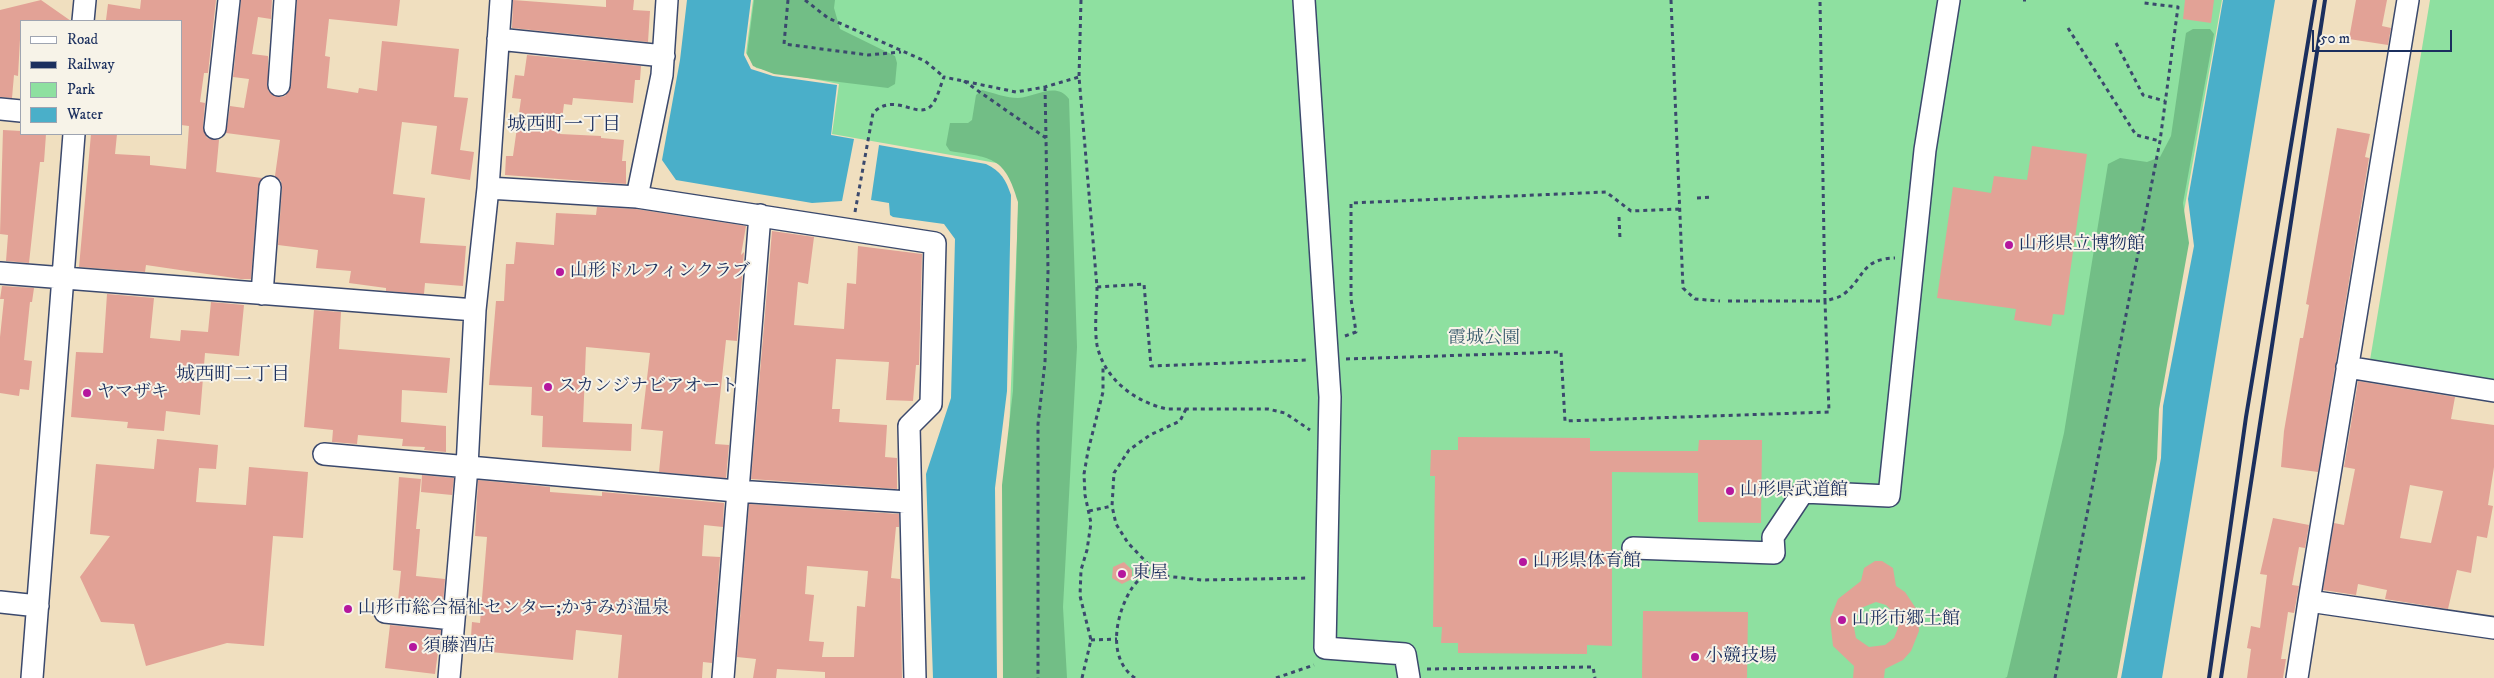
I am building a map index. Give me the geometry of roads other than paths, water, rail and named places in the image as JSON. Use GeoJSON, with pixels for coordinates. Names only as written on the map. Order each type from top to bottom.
{"type":"FeatureCollection","features":[{"type":"Feature","properties":{"kind":"street"},"geometry":{"type":"LineString","coordinates":[[83,20],[85,0]]}},
{"type":"Feature","properties":{"kind":"street"},"geometry":{"type":"LineString","coordinates":[[215,128],[229,0]]}},
{"type":"Feature","properties":{"kind":"street"},"geometry":{"type":"LineString","coordinates":[[279,85],[285,0]]}},
{"type":"Feature","properties":{"kind":"street"},"geometry":{"type":"LineString","coordinates":[[449,678],[452,619],[467,467],[475,310],[488,188],[501,0]]}},
{"type":"Feature","properties":{"kind":"street"},"geometry":{"type":"LineString","coordinates":[[637,197],[664,56],[667,0]]}},
{"type":"Feature","properties":{"kind":"street"},"geometry":{"type":"LineString","coordinates":[[1304,0],[1330,397],[1325,648],[1405,654],[1409,673]]}},
{"type":"Feature","properties":{"kind":"street"},"geometry":{"type":"LineString","coordinates":[[1632,548],[1774,553],[1773,537],[1803,492],[1889,496],[1925,150],[1949,0]]}},
{"type":"Feature","properties":{"kind":"street"},"geometry":{"type":"LineString","coordinates":[[2297,678],[2408,0]]}},
{"type":"Feature","properties":{"kind":"street"},"geometry":{"type":"LineString","coordinates":[[498,39],[664,56]]}},
{"type":"Feature","properties":{"kind":"street"},"geometry":{"type":"LineString","coordinates":[[0,109],[20,111]]}},
{"type":"Feature","properties":{"kind":"street"},"geometry":{"type":"LineString","coordinates":[[32,678],[74,135]]}},
{"type":"Feature","properties":{"kind":"street"},"geometry":{"type":"LineString","coordinates":[[262,294],[270,187]]}},
{"type":"Feature","properties":{"kind":"street"},"geometry":{"type":"LineString","coordinates":[[488,188],[637,197],[935,243],[931,404],[909,426],[909,502],[915,678]]}},
{"type":"Feature","properties":{"kind":"street"},"geometry":{"type":"LineString","coordinates":[[723,678],[736,491],[760,215]]}},
{"type":"Feature","properties":{"kind":"street"},"geometry":{"type":"LineString","coordinates":[[0,273],[475,310]]}},
{"type":"Feature","properties":{"kind":"street"},"geometry":{"type":"LineString","coordinates":[[2347,367],[2494,391]]}},
{"type":"Feature","properties":{"kind":"street"},"geometry":{"type":"LineString","coordinates":[[324,454],[736,491],[909,502]]}},
{"type":"Feature","properties":{"kind":"street"},"geometry":{"type":"LineString","coordinates":[[0,602],[38,606]]}},
{"type":"Feature","properties":{"kind":"street"},"geometry":{"type":"LineString","coordinates":[[2309,602],[2494,628]]}},
{"type":"Feature","properties":{"kind":"street"},"geometry":{"type":"LineString","coordinates":[[385,612],[452,619]]}},
{"type":"Feature","properties":{"kind":"water"},"geometry":{"type":"Polygon","coordinates":[[[687,0],[751,0],[744,55],[751,69],[773,76],[837,85],[831,135],[854,139],[842,201],[812,203],[676,180],[662,160],[680,60],[687,0]]]}},
{"type":"Feature","properties":{"kind":"water"},"geometry":{"type":"Polygon","coordinates":[[[2223,0],[2275,0],[2162,678],[2121,678],[2161,458],[2163,406],[2194,246],[2188,199],[2223,0]]]}},
{"type":"Feature","properties":{"kind":"water"},"geometry":{"type":"Polygon","coordinates":[[[879,145],[986,164],[1002,176],[1011,195],[1007,391],[995,488],[997,678],[933,678],[926,474],[951,398],[955,239],[944,224],[893,217],[890,215],[889,203],[871,200],[879,145]]]}},
{"type":"Feature","properties":{"kind":"railway"},"geometry":{"type":"LineString","coordinates":[[2209,678],[2246,417],[2315,0]]}},
{"type":"Feature","properties":{"kind":"railway"},"geometry":{"type":"LineString","coordinates":[[2221,678],[2325,0]]}},
{"type":"Feature","properties":{"kind":"place","name":"山形県立博物館"},"geometry":{"type":"Point","coordinates":[2009,245]}},
{"type":"Feature","properties":{"kind":"place","name":"山形ドルフィンクラブ"},"geometry":{"type":"Point","coordinates":[560,272]}},
{"type":"Feature","properties":{"kind":"place","name":"スカンジナビアオート"},"geometry":{"type":"Point","coordinates":[548,387]}},
{"type":"Feature","properties":{"kind":"place","name":"ヤマザキ"},"geometry":{"type":"Point","coordinates":[87,393]}},
{"type":"Feature","properties":{"kind":"place","name":"山形県武道館"},"geometry":{"type":"Point","coordinates":[1730,491]}},
{"type":"Feature","properties":{"kind":"place","name":"山形県体育館"},"geometry":{"type":"Point","coordinates":[1523,562]}},
{"type":"Feature","properties":{"kind":"place","name":"東屋"},"geometry":{"type":"Point","coordinates":[1122,574]}},
{"type":"Feature","properties":{"kind":"place","name":"山形市総合福祉センター;かすみが温泉"},"geometry":{"type":"Point","coordinates":[348,609]}},
{"type":"Feature","properties":{"kind":"place","name":"山形市郷土館"},"geometry":{"type":"Point","coordinates":[1842,620]}},
{"type":"Feature","properties":{"kind":"place","name":"須藤酒店"},"geometry":{"type":"Point","coordinates":[413,647]}},
{"type":"Feature","properties":{"kind":"place","name":"小競技場"},"geometry":{"type":"Point","coordinates":[1695,657]}},
{"type":"Feature","properties":{"kind":"district","name":"城西町一丁目"},"geometry":{"type":"Point","coordinates":[564,126]}},
{"type":"Feature","properties":{"kind":"district","name":"城西町二丁目"},"geometry":{"type":"Point","coordinates":[233,376]}},
{"type":"Feature","properties":{"kind":"park label","name":"霞城公園"},"geometry":{"type":"Point","coordinates":[1484,339]}}]}
